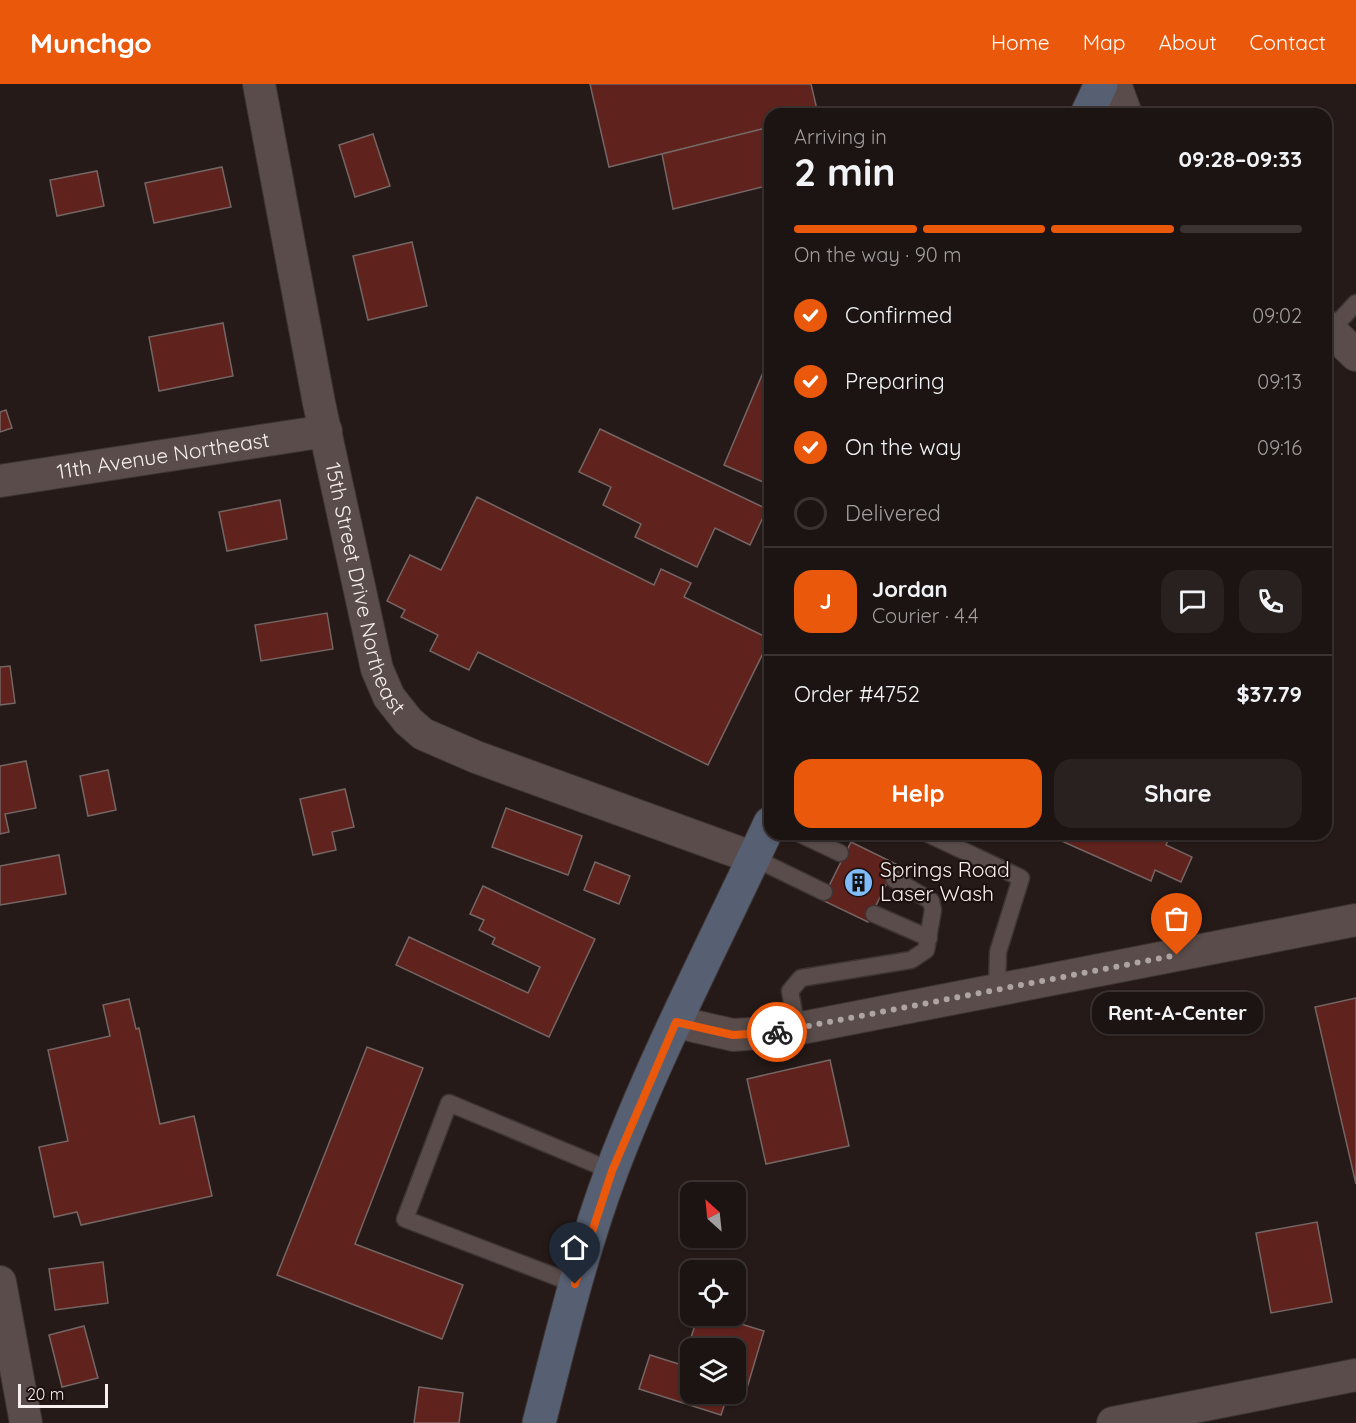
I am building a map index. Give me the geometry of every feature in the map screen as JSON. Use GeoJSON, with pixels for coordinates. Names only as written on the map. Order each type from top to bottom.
{"type":"FeatureCollection","features":[{"type":"Feature","properties":{"kind":"main road"},"geometry":{"type":"LineString","coordinates":[[1090,108],[1101,84]]}},
{"type":"Feature","properties":{"kind":"main road"},"geometry":{"type":"LineString","coordinates":[[539,1423],[575,1284],[612,1171],[676,1022],[764,835]]}},
{"type":"Feature","properties":{"kind":"street","name":"15th Street Drive Northeast"},"geometry":{"type":"LineString","coordinates":[[259,84],[326,431],[377,669],[389,697],[408,721],[423,734],[476,757],[753,858]]}},
{"type":"Feature","properties":{"kind":"street"},"geometry":{"type":"LineString","coordinates":[[1115,84],[1124,108]]}},
{"type":"Feature","properties":{"kind":"street"},"geometry":{"type":"LineString","coordinates":[[1332,332],[1356,355]]}},
{"type":"Feature","properties":{"kind":"street","name":"11th Avenue Northeast"},"geometry":{"type":"LineString","coordinates":[[0,481],[326,431]]}},
{"type":"Feature","properties":{"kind":"street"},"geometry":{"type":"LineString","coordinates":[[676,1022],[733,1035],[796,1029],[1356,920]]}},
{"type":"Feature","properties":{"kind":"street"},"geometry":{"type":"LineString","coordinates":[[0,1282],[9,1382],[26,1423]]}},
{"type":"Feature","properties":{"kind":"street"},"geometry":{"type":"LineString","coordinates":[[1113,1423],[1356,1376]]}},
{"type":"Feature","properties":{"kind":"lane"},"geometry":{"type":"LineString","coordinates":[[1332,324],[1356,303]]}},
{"type":"Feature","properties":{"kind":"lane"},"geometry":{"type":"LineString","coordinates":[[813,840],[840,853]]}},
{"type":"Feature","properties":{"kind":"lane"},"geometry":{"type":"LineString","coordinates":[[941,840],[1021,878],[998,952],[997,990]]}},
{"type":"Feature","properties":{"kind":"lane"},"geometry":{"type":"LineString","coordinates":[[753,858],[824,892]]}},
{"type":"Feature","properties":{"kind":"lane"},"geometry":{"type":"LineString","coordinates":[[796,1029],[790,995],[796,981],[801,978],[911,960],[926,950],[931,901],[894,879]]}},
{"type":"Feature","properties":{"kind":"lane"},"geometry":{"type":"LineString","coordinates":[[874,914],[929,938]]}},
{"type":"Feature","properties":{"kind":"lane"},"geometry":{"type":"LineString","coordinates":[[575,1284],[405,1219],[449,1103],[612,1171]]}},
{"type":"Feature","properties":{"kind":"building"},"geometry":{"type":"Polygon","coordinates":[[[590,84],[811,84],[817,108],[764,108],[764,128],[609,167],[590,84]]]}},
{"type":"Feature","properties":{"kind":"building"},"geometry":{"type":"Polygon","coordinates":[[[764,128],[764,186],[673,209],[662,154],[764,128]]]}},
{"type":"Feature","properties":{"kind":"building"},"geometry":{"type":"Polygon","coordinates":[[[373,134],[390,186],[355,197],[339,145],[373,134]]]}},
{"type":"Feature","properties":{"kind":"building"},"geometry":{"type":"Polygon","coordinates":[[[222,167],[231,207],[154,223],[145,183],[222,167]]]}},
{"type":"Feature","properties":{"kind":"building"},"geometry":{"type":"Polygon","coordinates":[[[97,171],[104,206],[57,216],[50,180],[97,171]]]}},
{"type":"Feature","properties":{"kind":"building"},"geometry":{"type":"Polygon","coordinates":[[[412,242],[427,306],[368,320],[353,256],[412,242]]]}},
{"type":"Feature","properties":{"kind":"building"},"geometry":{"type":"Polygon","coordinates":[[[223,323],[233,376],[159,391],[149,337],[223,323]]]}},
{"type":"Feature","properties":{"kind":"building"},"geometry":{"type":"Polygon","coordinates":[[[764,370],[764,482],[724,465],[764,370]]]}},
{"type":"Feature","properties":{"kind":"building"},"geometry":{"type":"Polygon","coordinates":[[[6,410],[12,428],[0,432],[0,412],[6,410]]]}},
{"type":"Feature","properties":{"kind":"building"},"geometry":{"type":"Polygon","coordinates":[[[600,429],[764,508],[764,515],[750,545],[715,528],[697,567],[635,537],[641,524],[603,505],[611,487],[579,472],[600,429]]]}},
{"type":"Feature","properties":{"kind":"building"},"geometry":{"type":"Polygon","coordinates":[[[477,497],[654,585],[661,569],[691,583],[684,597],[764,636],[764,651],[708,765],[478,652],[469,670],[430,651],[438,635],[401,617],[405,610],[387,601],[410,555],[441,570],[477,497]]]}},
{"type":"Feature","properties":{"kind":"building"},"geometry":{"type":"Polygon","coordinates":[[[280,500],[287,539],[227,551],[219,512],[280,500]]]}},
{"type":"Feature","properties":{"kind":"building"},"geometry":{"type":"Polygon","coordinates":[[[327,613],[333,649],[261,661],[255,625],[327,613]]]}},
{"type":"Feature","properties":{"kind":"building"},"geometry":{"type":"Polygon","coordinates":[[[10,666],[15,703],[0,705],[0,667],[10,666]]]}},
{"type":"Feature","properties":{"kind":"building"},"geometry":{"type":"Polygon","coordinates":[[[26,761],[36,808],[5,814],[9,832],[0,834],[0,766],[26,761]]]}},
{"type":"Feature","properties":{"kind":"building"},"geometry":{"type":"Polygon","coordinates":[[[108,770],[116,810],[88,816],[80,776],[108,770]]]}},
{"type":"Feature","properties":{"kind":"building"},"geometry":{"type":"Polygon","coordinates":[[[345,789],[354,827],[332,832],[336,850],[313,855],[300,799],[345,789]]]}},
{"type":"Feature","properties":{"kind":"building"},"geometry":{"type":"Polygon","coordinates":[[[506,808],[582,836],[568,875],[492,847],[506,808]]]}},
{"type":"Feature","properties":{"kind":"building"},"geometry":{"type":"Polygon","coordinates":[[[1059,840],[1168,840],[1166,845],[1192,857],[1181,882],[1155,870],[1151,881],[1059,840]]]}},
{"type":"Feature","properties":{"kind":"building","name":"Springs Road Laser Wash"},"geometry":{"type":"Polygon","coordinates":[[[851,842],[896,864],[868,922],[822,900],[851,842]]]}},
{"type":"Feature","properties":{"kind":"building"},"geometry":{"type":"Polygon","coordinates":[[[59,855],[66,894],[0,905],[0,866],[59,855]]]}},
{"type":"Feature","properties":{"kind":"building"},"geometry":{"type":"Polygon","coordinates":[[[595,862],[630,876],[619,904],[584,890],[595,862]]]}},
{"type":"Feature","properties":{"kind":"building"},"geometry":{"type":"Polygon","coordinates":[[[483,886],[595,939],[549,1037],[396,965],[409,937],[528,993],[540,967],[492,944],[495,938],[479,930],[484,920],[470,914],[483,886]]]}},
{"type":"Feature","properties":{"kind":"building"},"geometry":{"type":"Polygon","coordinates":[[[1356,998],[1356,1184],[1315,1007],[1356,998]]]}},
{"type":"Feature","properties":{"kind":"building"},"geometry":{"type":"Polygon","coordinates":[[[129,999],[136,1029],[139,1028],[160,1124],[194,1116],[212,1196],[81,1225],[77,1212],[54,1217],[39,1147],[68,1141],[48,1050],[110,1036],[103,1005],[129,999]]]}},
{"type":"Feature","properties":{"kind":"building"},"geometry":{"type":"Polygon","coordinates":[[[367,1047],[423,1068],[355,1244],[463,1285],[442,1339],[277,1275],[367,1047]]]}},
{"type":"Feature","properties":{"kind":"building"},"geometry":{"type":"Polygon","coordinates":[[[830,1060],[849,1146],[766,1164],[747,1079],[830,1060]]]}},
{"type":"Feature","properties":{"kind":"building"},"geometry":{"type":"Polygon","coordinates":[[[1317,1222],[1332,1302],[1271,1313],[1256,1233],[1317,1222]]]}},
{"type":"Feature","properties":{"kind":"building"},"geometry":{"type":"Polygon","coordinates":[[[103,1262],[108,1303],[55,1310],[49,1269],[103,1262]]]}},
{"type":"Feature","properties":{"kind":"building"},"geometry":{"type":"Polygon","coordinates":[[[746,1325],[764,1331],[747,1388],[746,1338],[691,1338],[695,1326],[746,1325]]]}},
{"type":"Feature","properties":{"kind":"building"},"geometry":{"type":"Polygon","coordinates":[[[84,1326],[98,1378],[62,1387],[49,1335],[84,1326]]]}},
{"type":"Feature","properties":{"kind":"building"},"geometry":{"type":"Polygon","coordinates":[[[650,1355],[680,1364],[680,1402],[639,1389],[650,1355]]]}},
{"type":"Feature","properties":{"kind":"building"},"geometry":{"type":"Polygon","coordinates":[[[419,1387],[463,1393],[459,1423],[414,1423],[419,1387]]]}},
{"type":"Feature","properties":{"kind":"building"},"geometry":{"type":"Polygon","coordinates":[[[686,1404],[725,1404],[721,1415],[686,1404]]]}},
{"type":"Feature","properties":{"kind":"way so far"},"geometry":{"type":"LineString","coordinates":[[777,1032],[1177,955]]}},
{"type":"Feature","properties":{"kind":"place","name":"Springs Road Laser Wash"},"geometry":{"type":"Point","coordinates":[859,882]}},
{"type":"Feature","properties":{"kind":"place","name":"Rent-A-Center"},"geometry":{"type":"Point","coordinates":[1177,955]}},
{"type":"Feature","properties":{"kind":"route"},"geometry":{"type":"LineString","coordinates":[[575,1284],[612,1171],[676,1022],[733,1035],[777,1032]]}}]}
